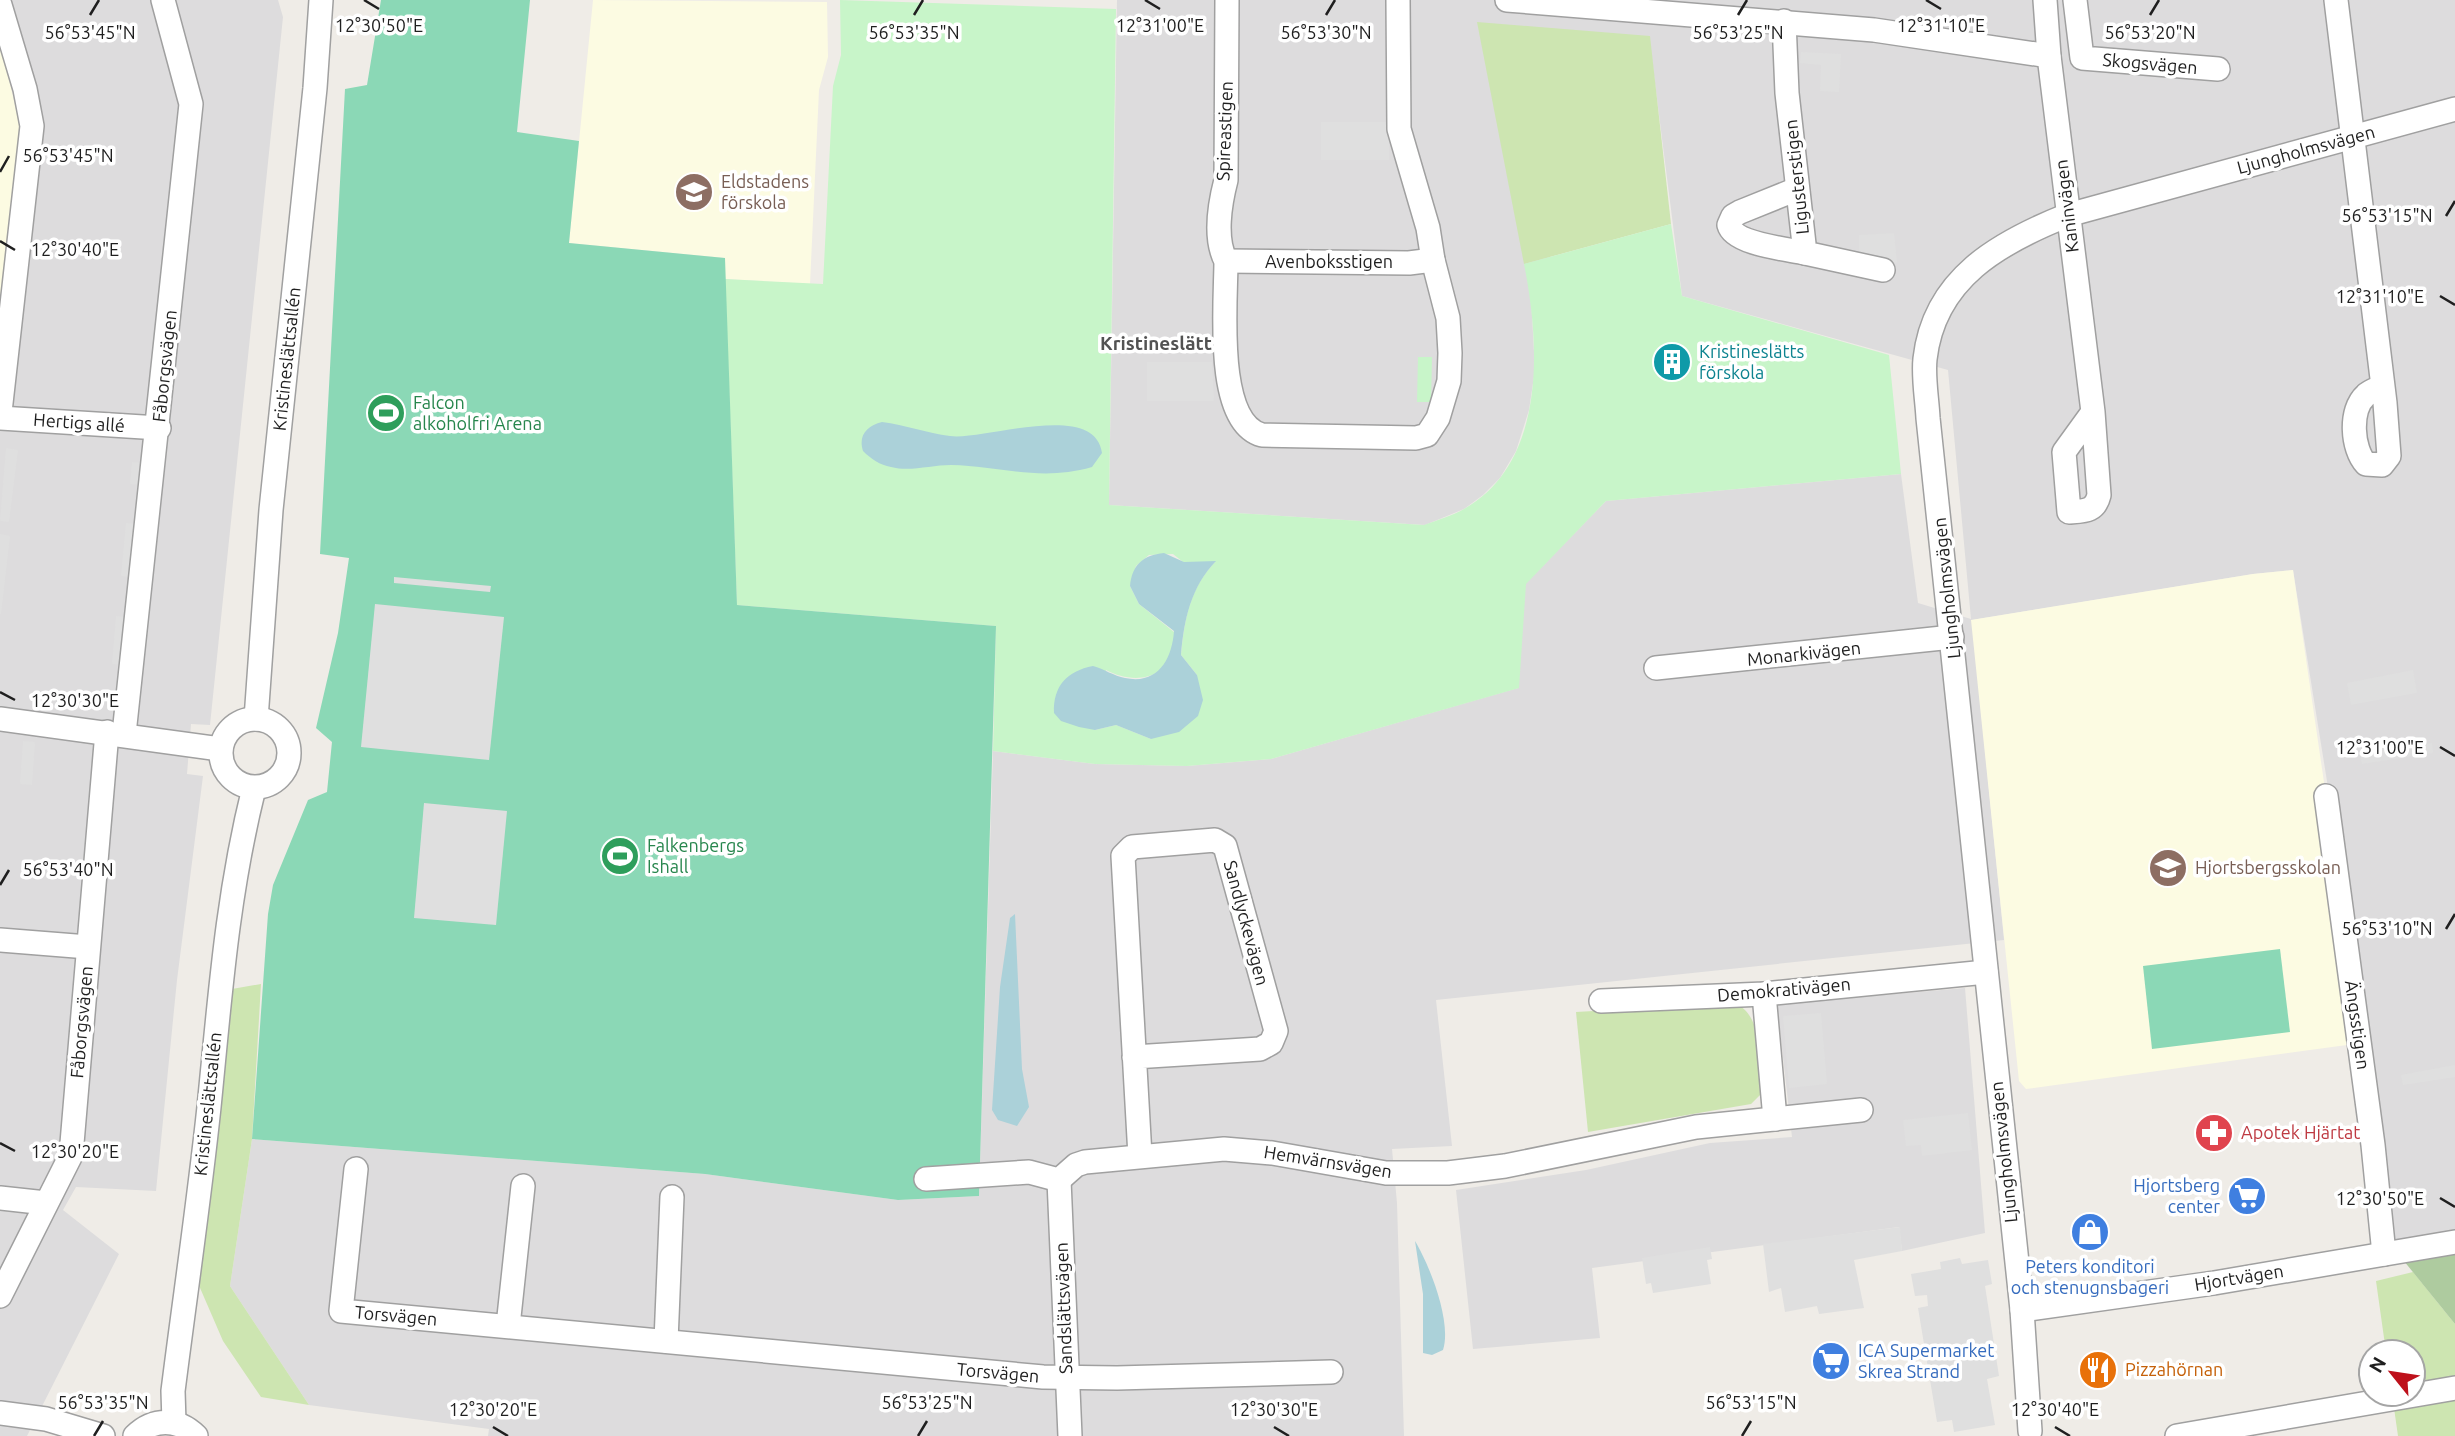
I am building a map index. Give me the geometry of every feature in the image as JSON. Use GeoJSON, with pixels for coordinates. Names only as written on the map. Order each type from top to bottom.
{"type":"FeatureCollection","features":[{"type":"Feature","properties":{"kind":"street","name":"Fåborgsvägen"},"geometry":{"type":"LineString","coordinates":[[0,1296],[71,1156],[88,947],[115,733],[159,428],[191,104],[163,0]]}},
{"type":"Feature","properties":{"kind":"street","name":"Kristineslättsallén"},"geometry":{"type":"LineString","coordinates":[[256,719],[271,510],[314,102],[321,0]]}},
{"type":"Feature","properties":{"kind":"street","name":"Spireastigen"},"geometry":{"type":"LineString","coordinates":[[1227,0],[1226,180],[1220,201],[1221,251],[1226,261],[1228,383],[1239,418],[1248,429],[1274,436],[1416,438],[1426,435],[1435,423],[1450,370],[1448,318],[1433,260]]}},
{"type":"Feature","properties":{"kind":"street"},"geometry":{"type":"LineString","coordinates":[[1398,0],[1398,129],[1428,228],[1433,260]]}},
{"type":"Feature","properties":{"kind":"street"},"geometry":{"type":"LineString","coordinates":[[1507,0],[1774,14],[2049,56]]}},
{"type":"Feature","properties":{"kind":"street","name":"Kaninvägen"},"geometry":{"type":"LineString","coordinates":[[2045,0],[2049,56],[2092,412]]}},
{"type":"Feature","properties":{"kind":"street","name":"Skogsvägen"},"geometry":{"type":"LineString","coordinates":[[2075,0],[2082,58],[2218,69]]}},
{"type":"Feature","properties":{"kind":"street"},"geometry":{"type":"LineString","coordinates":[[2336,0],[2381,387]]}},
{"type":"Feature","properties":{"kind":"street"},"geometry":{"type":"LineString","coordinates":[[0,5],[25,89],[32,126],[0,412]]}},
{"type":"Feature","properties":{"kind":"street","name":"Ligusterstigen"},"geometry":{"type":"LineString","coordinates":[[1774,14],[1805,253],[1883,270]]}},
{"type":"Feature","properties":{"kind":"street","name":"Ljungholmsvägen"},"geometry":{"type":"LineString","coordinates":[[2031,1434],[2022,1310],[1976,973],[1952,637],[1928,418],[1924,361],[1927,344],[1941,307],[1965,273],[2022,233],[2068,215],[2455,109]]}},
{"type":"Feature","properties":{"kind":"street"},"geometry":{"type":"LineString","coordinates":[[1797,189],[1740,212],[1733,216],[1730,225],[1734,234],[1744,239],[1805,253]]}},
{"type":"Feature","properties":{"kind":"street","name":"Avenboksstigen"},"geometry":{"type":"LineString","coordinates":[[1226,261],[1409,263],[1433,260]]}},
{"type":"Feature","properties":{"kind":"street","name":"Hertigs allé"},"geometry":{"type":"LineString","coordinates":[[0,418],[159,428]]}},
{"type":"Feature","properties":{"kind":"street","name":"Monarkivägen"},"geometry":{"type":"LineString","coordinates":[[1656,668],[1952,637]]}},
{"type":"Feature","properties":{"kind":"street"},"geometry":{"type":"LineString","coordinates":[[0,719],[115,733],[220,750]]}},
{"type":"Feature","properties":{"kind":"street"},"geometry":{"type":"LineString","coordinates":[[256,719],[280,730],[287,741],[289,754],[286,768],[277,780],[254,788],[230,778],[222,765],[220,750],[232,727],[256,719]]}},
{"type":"Feature","properties":{"kind":"street","name":"Kristineslättsallén"},"geometry":{"type":"LineString","coordinates":[[174,1423],[173,1391],[206,1132],[224,939],[237,856],[254,788]]}},
{"type":"Feature","properties":{"kind":"street","name":"Ängsstigen"},"geometry":{"type":"LineString","coordinates":[[2326,796],[2373,1145],[2384,1254]]}},
{"type":"Feature","properties":{"kind":"street","name":"Sandlyckevägen"},"geometry":{"type":"LineString","coordinates":[[1134,1058],[1260,1049],[1271,1043],[1276,1031],[1225,846],[1215,841],[1132,847],[1123,856],[1134,1058],[1140,1156]]}},
{"type":"Feature","properties":{"kind":"street"},"geometry":{"type":"LineString","coordinates":[[0,940],[88,947]]}},
{"type":"Feature","properties":{"kind":"street","name":"Demokrativägen"},"geometry":{"type":"LineString","coordinates":[[1601,1001],[1764,993],[1976,973]]}},
{"type":"Feature","properties":{"kind":"street"},"geometry":{"type":"LineString","coordinates":[[1764,993],[1775,1119]]}},
{"type":"Feature","properties":{"kind":"street","name":"Hemvärnsvägen"},"geometry":{"type":"LineString","coordinates":[[1059,1180],[1076,1165],[1084,1162],[1248,1150],[1386,1173],[1448,1173],[1505,1167],[1696,1127],[1861,1110]]}},
{"type":"Feature","properties":{"kind":"street","name":"Torsvägen"},"geometry":{"type":"LineString","coordinates":[[356,1169],[341,1311],[1066,1378],[1331,1372]]}},
{"type":"Feature","properties":{"kind":"street"},"geometry":{"type":"LineString","coordinates":[[926,1179],[1029,1172],[1059,1180]]}},
{"type":"Feature","properties":{"kind":"street","name":"Sandslättsvägen"},"geometry":{"type":"LineString","coordinates":[[1059,1180],[1070,1436]]}},
{"type":"Feature","properties":{"kind":"street"},"geometry":{"type":"LineString","coordinates":[[508,1326],[523,1186]]}},
{"type":"Feature","properties":{"kind":"street"},"geometry":{"type":"LineString","coordinates":[[0,1198],[46,1203]]}},
{"type":"Feature","properties":{"kind":"street"},"geometry":{"type":"LineString","coordinates":[[666,1341],[672,1198]]}},
{"type":"Feature","properties":{"kind":"street","name":"Hjortvägen"},"geometry":{"type":"LineString","coordinates":[[2022,1310],[2455,1242]]}},
{"type":"Feature","properties":{"kind":"street"},"geometry":{"type":"LineString","coordinates":[[2177,1436],[2455,1388]]}},
{"type":"Feature","properties":{"kind":"street"},"geometry":{"type":"LineString","coordinates":[[0,1413],[46,1419],[103,1436]]}},
{"type":"Feature","properties":{"kind":"street"},"geometry":{"type":"LineString","coordinates":[[135,1436],[152,1424],[174,1423],[196,1436]]}},
{"type":"Feature","properties":{"kind":"shaded area"},"geometry":{"type":"Polygon","coordinates":[[[6,0],[278,0],[283,17],[210,725],[191,724],[187,774],[203,776],[177,980],[156,1191],[76,1187],[63,1210],[119,1254],[27,1436],[0,1436],[0,399],[38,121],[6,0]]]}},
{"type":"Feature","properties":{"kind":"shaded area","name":"Eldstadens förskola"},"geometry":{"type":"Polygon","coordinates":[[[593,0],[827,2],[828,57],[819,90],[810,284],[725,279],[725,258],[569,243],[593,0]]]}},
{"type":"Feature","properties":{"kind":"shaded area"},"geometry":{"type":"Polygon","coordinates":[[[1117,0],[2455,0],[2455,1233],[2391,1245],[2369,1042],[2293,570],[2253,574],[1972,620],[2004,940],[1436,1000],[1452,1146],[1392,1149],[1397,1203],[1404,1436],[488,1436],[489,1429],[309,1405],[230,1286],[252,1139],[705,1174],[898,1200],[979,1196],[993,751],[1095,764],[1187,766],[1271,759],[1518,688],[1525,584],[1606,501],[1901,474],[1918,603],[1971,619],[1948,370],[1682,296],[1649,36],[1531,297],[1535,370],[1529,410],[1516,451],[1500,478],[1483,495],[1464,509],[1425,525],[1109,505],[1117,0]]]}},
{"type":"Feature","properties":{"kind":"shaded area"},"geometry":{"type":"Polygon","coordinates":[[[0,40],[20,127],[0,307],[0,40]]]}},
{"type":"Feature","properties":{"kind":"shaded area"},"geometry":{"type":"Polygon","coordinates":[[[1801,52],[1841,54],[1839,92],[1820,91],[1821,65],[1800,63],[1801,52]]]}},
{"type":"Feature","properties":{"kind":"shaded area"},"geometry":{"type":"Polygon","coordinates":[[[1321,122],[1389,122],[1389,160],[1321,160],[1321,122]]]}},
{"type":"Feature","properties":{"kind":"shaded area"},"geometry":{"type":"Polygon","coordinates":[[[1894,233],[1897,263],[1859,258],[1859,235],[1894,233]]]}},
{"type":"Feature","properties":{"kind":"shaded area"},"geometry":{"type":"Polygon","coordinates":[[[1147,362],[1212,362],[1214,401],[1147,401],[1147,362]]]}},
{"type":"Feature","properties":{"kind":"shaded area"},"geometry":{"type":"Polygon","coordinates":[[[6,448],[18,450],[9,522],[0,521],[6,448]]]}},
{"type":"Feature","properties":{"kind":"shaded area"},"geometry":{"type":"Polygon","coordinates":[[[132,462],[144,463],[142,485],[130,484],[132,462]]]}},
{"type":"Feature","properties":{"kind":"shaded area"},"geometry":{"type":"Polygon","coordinates":[[[126,523],[137,524],[132,577],[121,576],[126,523]]]}},
{"type":"Feature","properties":{"kind":"shaded area"},"geometry":{"type":"Polygon","coordinates":[[[0,534],[10,536],[1,614],[0,614],[0,534]]]}},
{"type":"Feature","properties":{"kind":"shaded area","name":"Hjortsbergsskolan"},"geometry":{"type":"Polygon","coordinates":[[[2293,570],[2326,796],[2369,1042],[2026,1089],[2019,1081],[1971,620],[2253,574],[2293,570]]]}},
{"type":"Feature","properties":{"kind":"shaded area"},"geometry":{"type":"Polygon","coordinates":[[[394,577],[491,586],[490,592],[394,583],[394,577]]]}},
{"type":"Feature","properties":{"kind":"shaded area"},"geometry":{"type":"Polygon","coordinates":[[[375,604],[504,617],[489,760],[361,747],[375,604]]]}},
{"type":"Feature","properties":{"kind":"shaded area"},"geometry":{"type":"Polygon","coordinates":[[[116,616],[129,617],[125,665],[112,664],[116,616]]]}},
{"type":"Feature","properties":{"kind":"shaded area"},"geometry":{"type":"Polygon","coordinates":[[[2413,670],[2417,693],[2351,705],[2347,683],[2413,670]]]}},
{"type":"Feature","properties":{"kind":"shaded area"},"geometry":{"type":"Polygon","coordinates":[[[23,741],[35,742],[32,785],[20,784],[23,741]]]}},
{"type":"Feature","properties":{"kind":"shaded area"},"geometry":{"type":"Polygon","coordinates":[[[2432,743],[2433,753],[2362,764],[2360,754],[2432,743]]]}},
{"type":"Feature","properties":{"kind":"shaded area"},"geometry":{"type":"Polygon","coordinates":[[[424,803],[507,811],[496,925],[414,918],[424,803]]]}},
{"type":"Feature","properties":{"kind":"shaded area"},"geometry":{"type":"Polygon","coordinates":[[[1965,988],[1985,1233],[1902,1251],[1899,1227],[1592,1268],[1600,1338],[1473,1349],[1456,1190],[1586,1170],[1710,1143],[1792,1137],[1777,1004],[1965,988]]]}},
{"type":"Feature","properties":{"kind":"shaded area"},"geometry":{"type":"Polygon","coordinates":[[[1821,1013],[1827,1084],[1789,1088],[1783,1016],[1821,1013]]]}},
{"type":"Feature","properties":{"kind":"shaded area"},"geometry":{"type":"Polygon","coordinates":[[[2455,1065],[2455,1077],[2403,1085],[2401,1075],[2455,1065]]]}},
{"type":"Feature","properties":{"kind":"shaded area"},"geometry":{"type":"Polygon","coordinates":[[[1968,1113],[1972,1150],[1922,1156],[1921,1145],[1906,1146],[1903,1120],[1968,1113]]]}},
{"type":"Feature","properties":{"kind":"shaded area"},"geometry":{"type":"Polygon","coordinates":[[[1900,1227],[1902,1251],[1854,1260],[1864,1308],[1819,1314],[1817,1306],[1785,1312],[1781,1288],[1769,1292],[1763,1244],[1900,1227]]]}},
{"type":"Feature","properties":{"kind":"shaded area"},"geometry":{"type":"Polygon","coordinates":[[[1710,1247],[1712,1259],[1707,1260],[1711,1284],[1653,1293],[1651,1283],[1646,1284],[1642,1258],[1710,1247]]]}},
{"type":"Feature","properties":{"kind":"shaded area"},"geometry":{"type":"Polygon","coordinates":[[[1960,1258],[1962,1264],[1988,1260],[1992,1284],[1985,1286],[1999,1376],[1987,1379],[1995,1425],[1954,1432],[1952,1420],[1937,1422],[1918,1308],[1928,1306],[1927,1295],[1915,1296],[1911,1274],[1941,1269],[1940,1262],[1960,1258]]]}},
{"type":"Feature","properties":{"kind":"green space"},"geometry":{"type":"Polygon","coordinates":[[[381,0],[530,0],[517,132],[579,141],[569,243],[725,258],[737,605],[996,626],[979,1196],[898,1200],[705,1174],[252,1139],[268,914],[273,885],[308,800],[327,792],[332,742],[316,728],[338,633],[349,558],[320,554],[345,89],[367,85],[381,0]]]}},
{"type":"Feature","properties":{"kind":"green space"},"geometry":{"type":"Polygon","coordinates":[[[840,0],[1116,9],[1109,505],[1424,525],[1464,509],[1491,488],[1511,462],[1524,432],[1531,399],[1534,364],[1533,329],[1524,264],[1671,224],[1682,296],[1889,355],[1901,474],[1606,501],[1526,584],[1519,688],[1271,759],[1187,766],[1095,764],[993,751],[996,626],[737,605],[725,279],[823,284],[833,86],[841,55],[840,0]],[[1173,554],[1149,555],[1136,566],[1130,586],[1139,604],[1174,632],[1173,652],[1167,664],[1152,675],[1124,677],[1106,670],[1095,730],[1116,725],[1151,739],[1197,675],[1181,655],[1184,629],[1194,594],[1215,562],[1183,562],[1173,554]]]}},
{"type":"Feature","properties":{"kind":"green space"},"geometry":{"type":"Polygon","coordinates":[[[1477,22],[1650,36],[1671,224],[1524,264],[1477,22]]]}},
{"type":"Feature","properties":{"kind":"green space"},"geometry":{"type":"Polygon","coordinates":[[[1418,357],[1432,357],[1431,402],[1417,402],[1418,357]]]}},
{"type":"Feature","properties":{"kind":"green space"},"geometry":{"type":"Polygon","coordinates":[[[2280,949],[2290,1032],[2152,1049],[2143,966],[2280,949]]]}},
{"type":"Feature","properties":{"kind":"green space"},"geometry":{"type":"Polygon","coordinates":[[[261,984],[252,1139],[230,1286],[309,1405],[261,1397],[223,1341],[194,1274],[232,989],[261,984]]]}},
{"type":"Feature","properties":{"kind":"green space"},"geometry":{"type":"Polygon","coordinates":[[[1733,1003],[1751,1017],[1758,1041],[1762,1093],[1751,1104],[1588,1132],[1576,1012],[1733,1003]]]}},
{"type":"Feature","properties":{"kind":"green space"},"geometry":{"type":"Polygon","coordinates":[[[2455,1233],[2455,1324],[2391,1245],[2455,1233]]]}},
{"type":"Feature","properties":{"kind":"green space"},"geometry":{"type":"Polygon","coordinates":[[[2413,1272],[2455,1324],[2455,1436],[2398,1436],[2394,1408],[2427,1408],[2427,1338],[2384,1338],[2376,1281],[2413,1272]]]}},
{"type":"Feature","properties":{"kind":"water"},"geometry":{"type":"Polygon","coordinates":[[[882,422],[950,436],[1060,425],[1080,428],[1095,437],[1102,453],[1092,467],[1055,473],[951,465],[898,468],[879,463],[863,451],[862,440],[865,432],[882,422]]]}},
{"type":"Feature","properties":{"kind":"water"},"geometry":{"type":"Polygon","coordinates":[[[1164,553],[1184,562],[1216,561],[1200,582],[1190,604],[1182,642],[1181,655],[1197,675],[1203,700],[1198,716],[1179,732],[1151,739],[1116,725],[1095,730],[1061,721],[1054,713],[1054,703],[1059,688],[1069,676],[1093,666],[1121,677],[1146,678],[1161,668],[1166,660],[1174,631],[1139,604],[1130,586],[1133,572],[1140,562],[1150,556],[1164,553]]]}},
{"type":"Feature","properties":{"kind":"water"},"geometry":{"type":"Polygon","coordinates":[[[1015,914],[1022,1069],[1029,1107],[1017,1126],[998,1120],[992,1110],[1000,987],[1010,918],[1015,914]]]}},
{"type":"Feature","properties":{"kind":"water"},"geometry":{"type":"Polygon","coordinates":[[[1415,1241],[1433,1279],[1445,1325],[1443,1350],[1432,1355],[1423,1353],[1423,1294],[1415,1241]]]}},
{"type":"Feature","properties":{"kind":"place","name":"Eldstadens förskola"},"geometry":{"type":"Point","coordinates":[694,192]}},
{"type":"Feature","properties":{"kind":"place","name":"Kristineslätts förskola"},"geometry":{"type":"Point","coordinates":[1672,362]}},
{"type":"Feature","properties":{"kind":"place","name":"Falcon alkoholfri Arena"},"geometry":{"type":"Point","coordinates":[386,413]}},
{"type":"Feature","properties":{"kind":"place","name":"Falkenbergs Ishall"},"geometry":{"type":"Point","coordinates":[620,856]}},
{"type":"Feature","properties":{"kind":"place","name":"Hjortsbergsskolan"},"geometry":{"type":"Point","coordinates":[2168,868]}},
{"type":"Feature","properties":{"kind":"place","name":"Apotek Hjärtat"},"geometry":{"type":"Point","coordinates":[2214,1133]}},
{"type":"Feature","properties":{"kind":"place","name":"Hjortsberg center"},"geometry":{"type":"Point","coordinates":[2247,1196]}},
{"type":"Feature","properties":{"kind":"place","name":"Peters konditori och stenugnsbageri"},"geometry":{"type":"Point","coordinates":[2090,1232]}},
{"type":"Feature","properties":{"kind":"place","name":"ICA Supermarket Skrea Strand"},"geometry":{"type":"Point","coordinates":[1831,1361]}},
{"type":"Feature","properties":{"kind":"place","name":"Pizzahörnan"},"geometry":{"type":"Point","coordinates":[2098,1370]}},
{"type":"Feature","properties":{"kind":"district","name":"Kristineslätt"},"geometry":{"type":"Point","coordinates":[1156,343]}}]}
